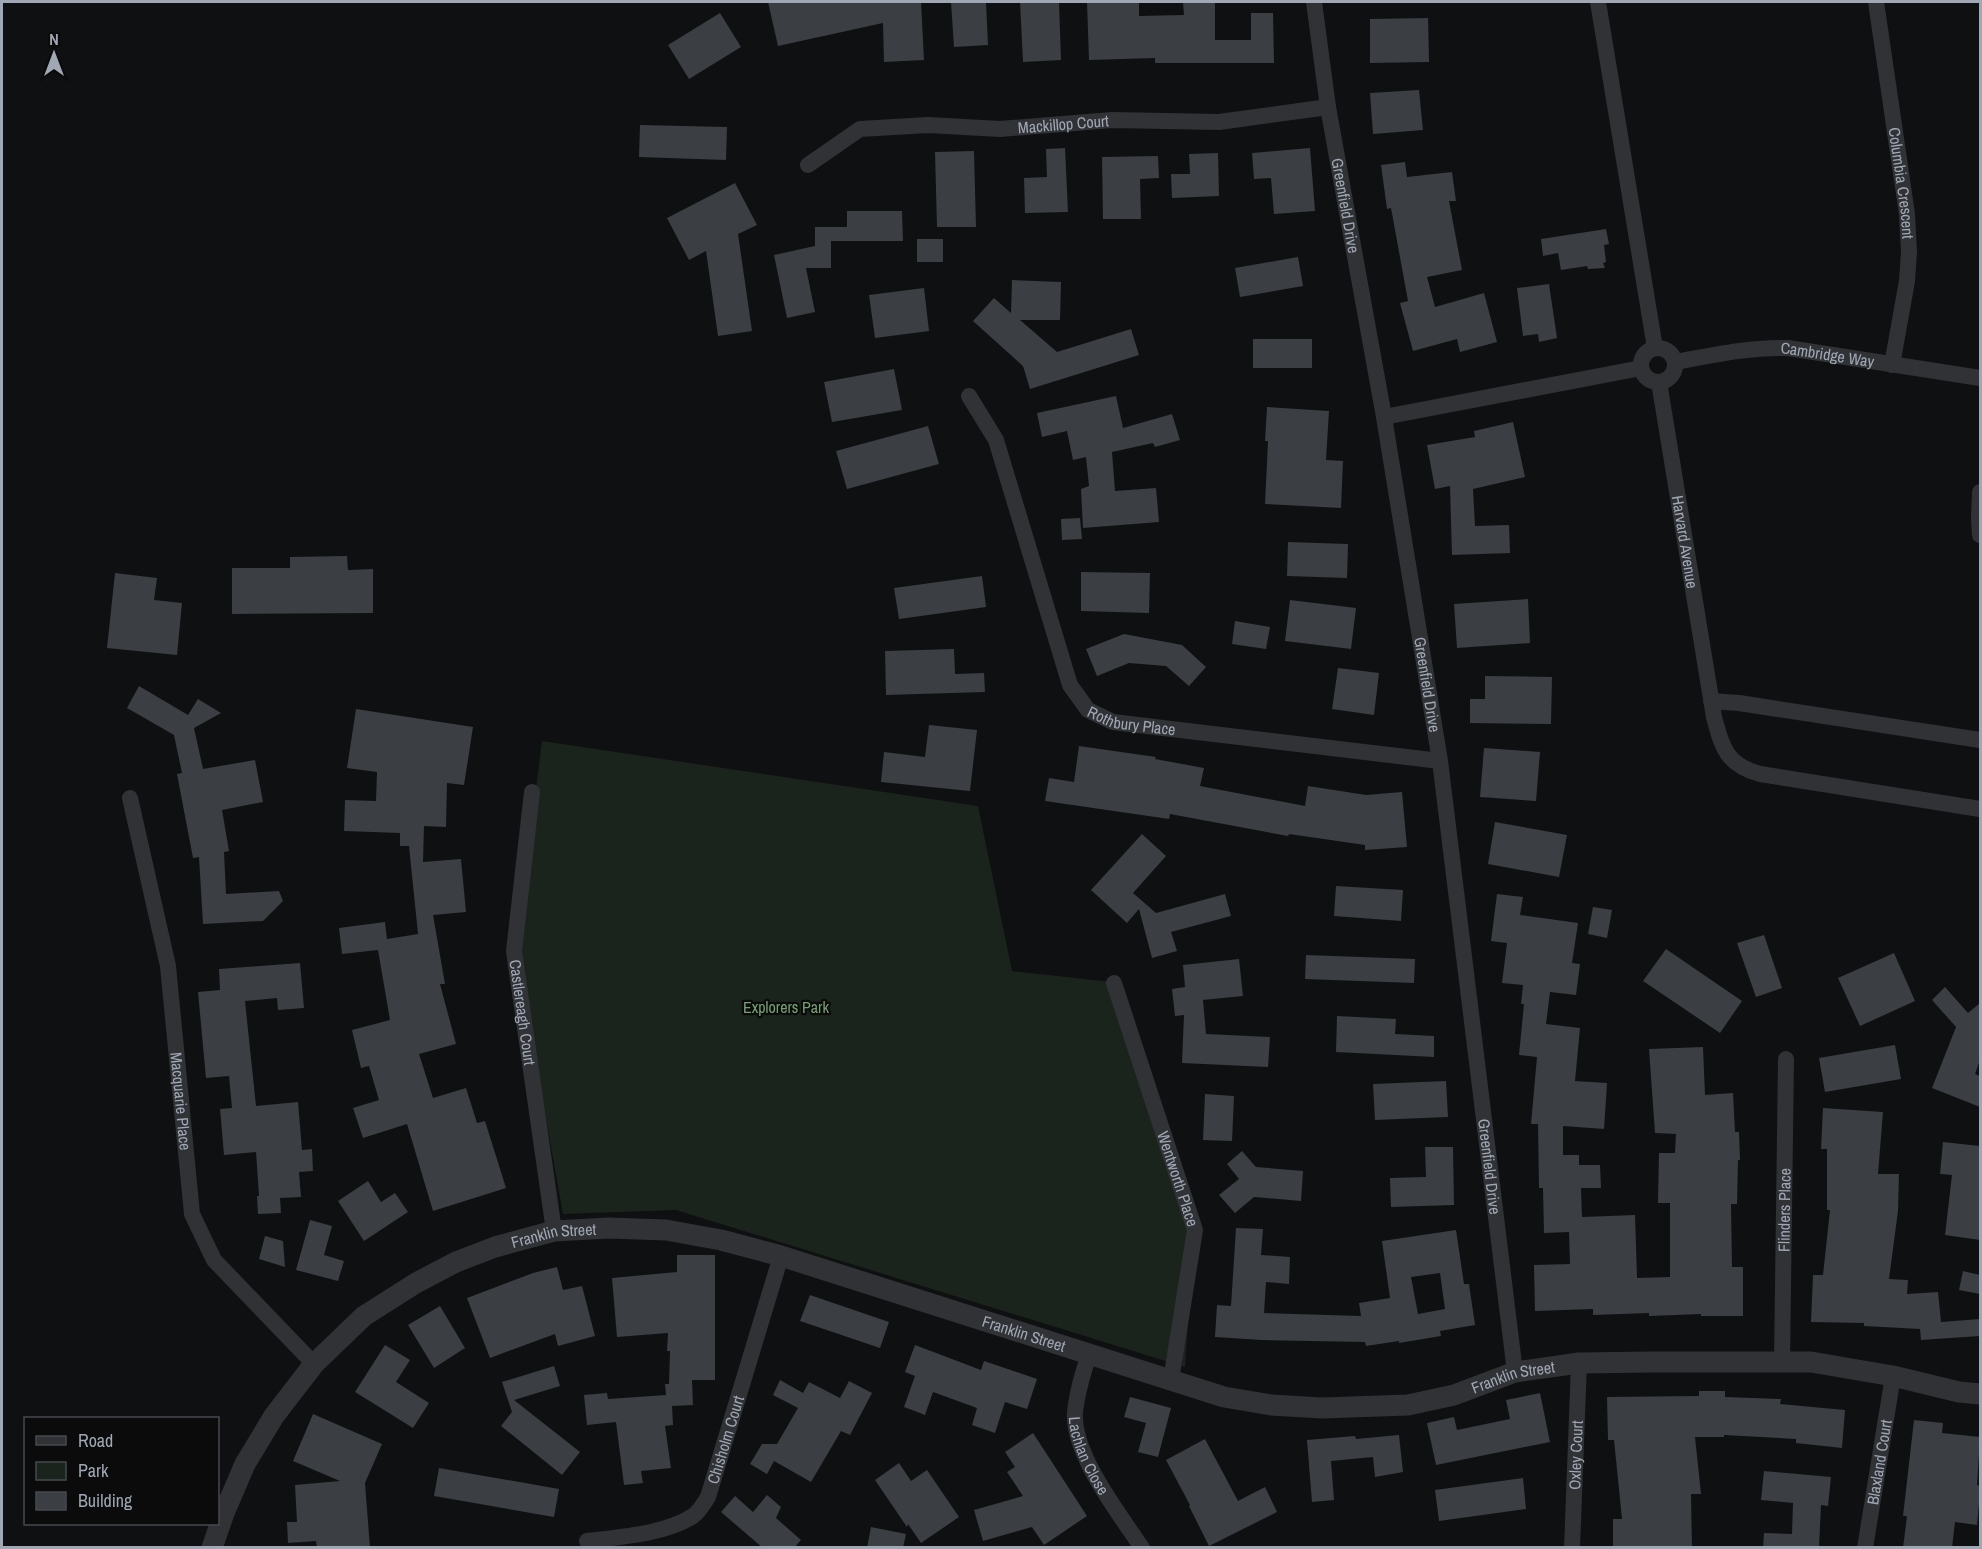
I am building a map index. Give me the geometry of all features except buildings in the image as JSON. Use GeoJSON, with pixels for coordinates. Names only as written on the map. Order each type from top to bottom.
{"type":"FeatureCollection","features":[{"type":"Feature","properties":{"kind":"street","name":"Greenfield Drive"},"geometry":{"type":"LineString","coordinates":[[1314,2],[1328,107],[1384,417],[1440,761],[1515,1372]]}},
{"type":"Feature","properties":{"kind":"street"},"geometry":{"type":"LineString","coordinates":[[1598,2],[1655,348]]}},
{"type":"Feature","properties":{"kind":"street","name":"Columbia Crescent"},"geometry":{"type":"LineString","coordinates":[[1876,2],[1907,214],[1909,252],[1907,281],[1892,365]]}},
{"type":"Feature","properties":{"kind":"street","name":"Mackillop Court"},"geometry":{"type":"LineString","coordinates":[[808,165],[860,129],[928,125],[1000,129],[1112,120],[1219,122],[1328,107]]}},
{"type":"Feature","properties":{"kind":"street"},"geometry":{"type":"LineString","coordinates":[[1655,348],[1670,352],[1675,362],[1670,378],[1659,382],[1648,378],[1641,368],[1642,358],[1655,348]]}},
{"type":"Feature","properties":{"kind":"street","name":"Cambridge Way"},"geometry":{"type":"LineString","coordinates":[[1675,362],[1768,348],[1819,352],[1980,378]]}},
{"type":"Feature","properties":{"kind":"street"},"geometry":{"type":"LineString","coordinates":[[1384,417],[1641,368]]}},
{"type":"Feature","properties":{"kind":"street","name":"Harvard Avenue"},"geometry":{"type":"LineString","coordinates":[[1659,382],[1711,701],[1724,749],[1739,766],[1750,771],[1980,809]]}},
{"type":"Feature","properties":{"kind":"street","name":"Rothbury Place"},"geometry":{"type":"LineString","coordinates":[[969,396],[996,440],[1070,685],[1088,710],[1113,723],[1440,761]]}},
{"type":"Feature","properties":{"kind":"street"},"geometry":{"type":"LineString","coordinates":[[1980,492],[1980,535]]}},
{"type":"Feature","properties":{"kind":"street"},"geometry":{"type":"LineString","coordinates":[[1711,701],[1748,704],[1980,740]]}},
{"type":"Feature","properties":{"kind":"street","name":"Castlereagh Court"},"geometry":{"type":"LineString","coordinates":[[532,792],[514,951],[554,1231]]}},
{"type":"Feature","properties":{"kind":"street","name":"Macquarie Place"},"geometry":{"type":"LineString","coordinates":[[130,798],[168,966],[192,1214],[214,1260],[314,1364]]}},
{"type":"Feature","properties":{"kind":"street","name":"Wentworth Place"},"geometry":{"type":"LineString","coordinates":[[1114,982],[1194,1230],[1172,1380]]}},
{"type":"Feature","properties":{"kind":"street","name":"Flinders Place"},"geometry":{"type":"LineString","coordinates":[[1782,1362],[1786,1059]]}},
{"type":"Feature","properties":{"kind":"street","name":"Franklin Street"},"geometry":{"type":"LineString","coordinates":[[212,1548],[245,1464],[274,1416],[314,1364],[364,1316],[456,1262],[495,1246],[554,1231],[609,1228],[666,1230],[721,1240],[781,1256],[1224,1397],[1270,1405],[1322,1408],[1408,1405],[1454,1395],[1515,1372],[1579,1363],[1811,1362],[1893,1376],[1959,1392],[1980,1394]]}},
{"type":"Feature","properties":{"kind":"street","name":"Chisholm Court"},"geometry":{"type":"LineString","coordinates":[[587,1541],[629,1536],[674,1525],[695,1515],[708,1497],[781,1256]]}},
{"type":"Feature","properties":{"kind":"street","name":"Lachlan Close"},"geometry":{"type":"LineString","coordinates":[[1089,1354],[1078,1390],[1075,1415],[1078,1442],[1093,1471],[1141,1547]]}},
{"type":"Feature","properties":{"kind":"street","name":"Oxley Court"},"geometry":{"type":"LineString","coordinates":[[1572,1548],[1579,1363]]}},
{"type":"Feature","properties":{"kind":"street","name":"Blaxland Court"},"geometry":{"type":"LineString","coordinates":[[1865,1548],[1893,1376]]}},
{"type":"Feature","properties":{"kind":"green space","name":"Explorers Park"},"geometry":{"type":"Polygon","coordinates":[[[542,741],[978,806],[1012,971],[1112,982],[1194,1231],[1185,1367],[676,1210],[563,1214],[516,950],[542,741]]]}}]}
